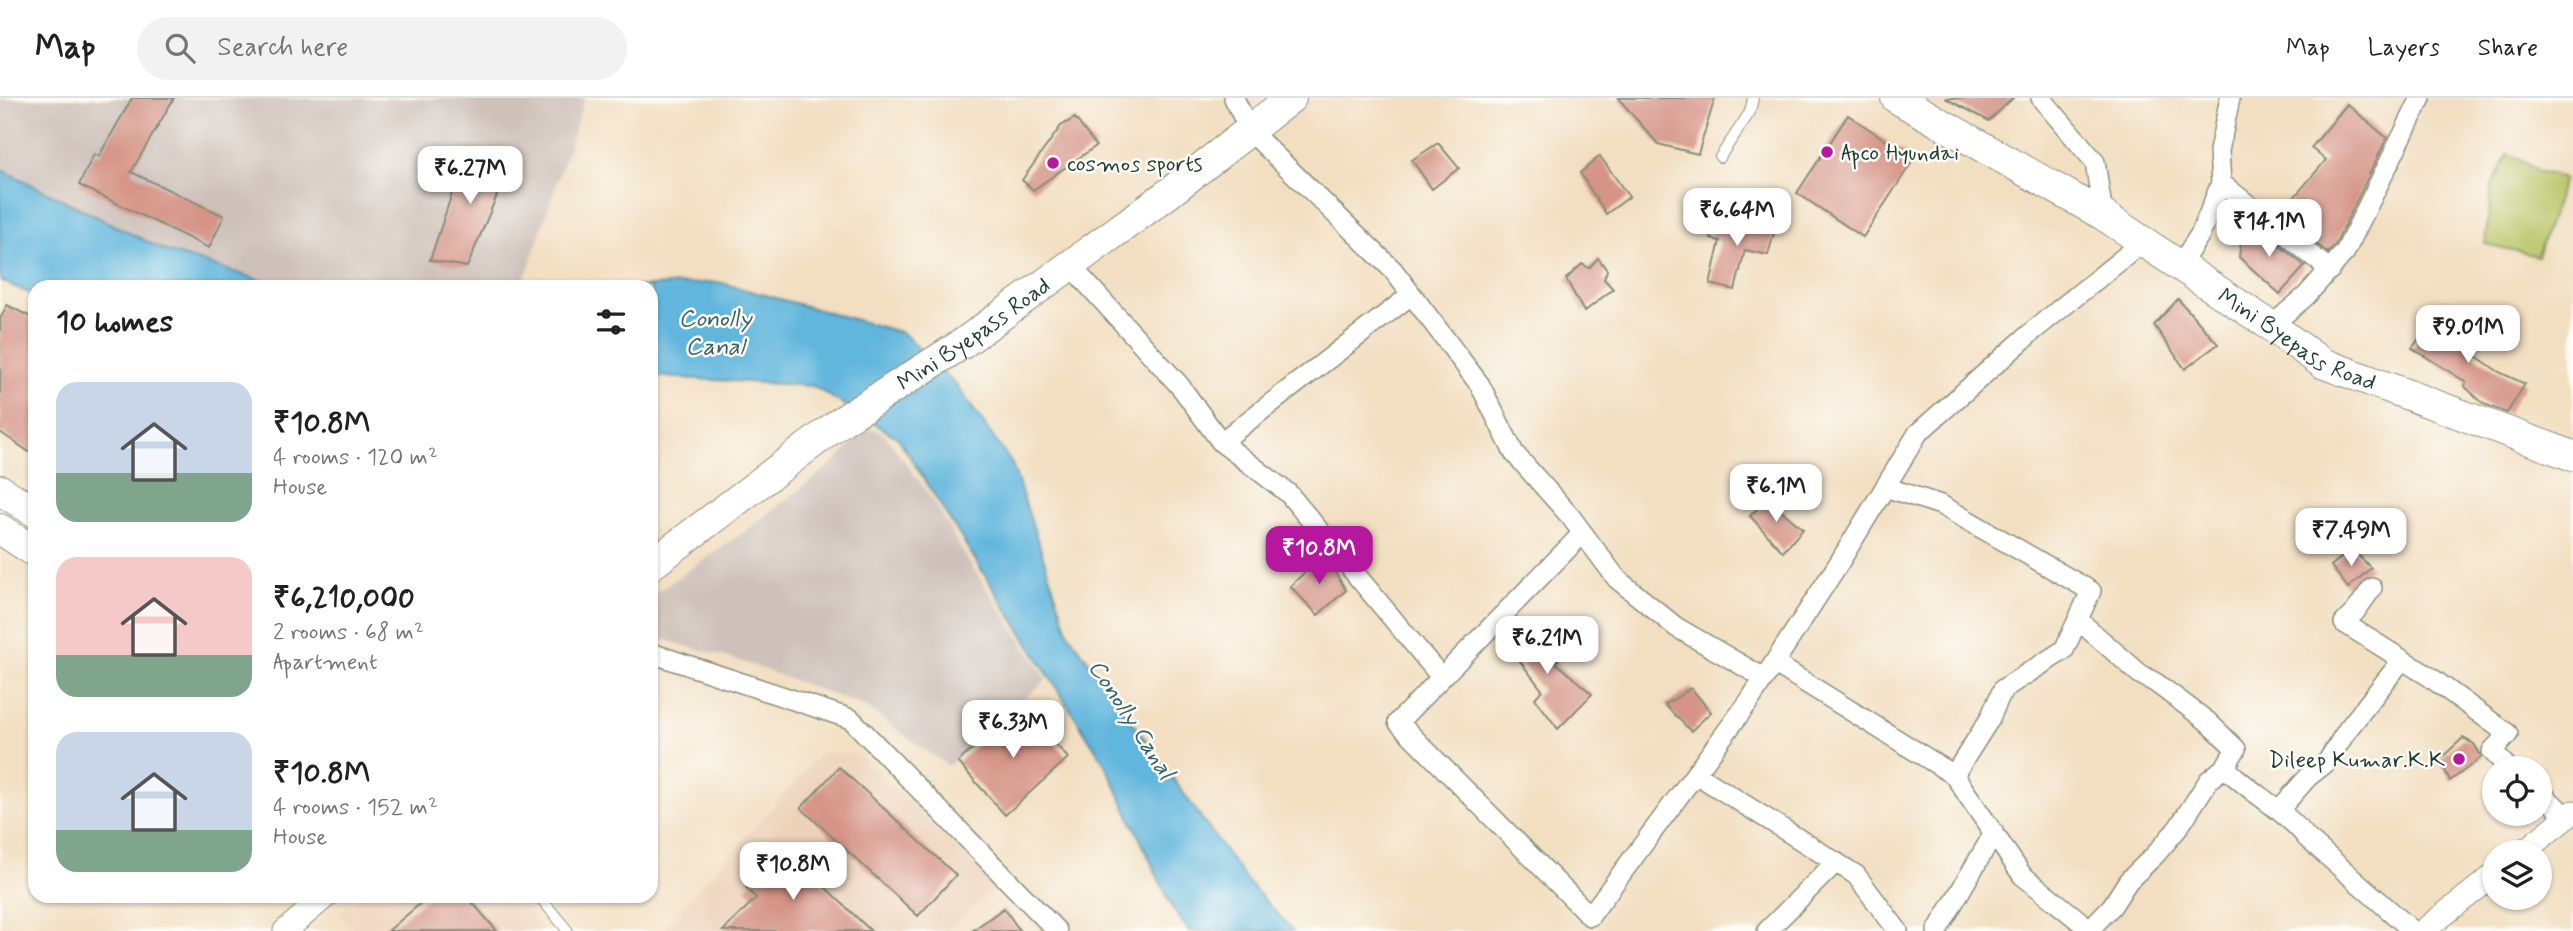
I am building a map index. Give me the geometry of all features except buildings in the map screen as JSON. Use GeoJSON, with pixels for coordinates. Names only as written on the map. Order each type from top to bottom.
{"type":"FeatureCollection","features":[{"type":"Feature","properties":{"kind":"main road","name":"Mini Byepass Road"},"geometry":{"type":"LineString","coordinates":[[658,560],[842,421],[962,344],[1165,196],[1291,98]]}},
{"type":"Feature","properties":{"kind":"main road","name":"Mini Byepass Road"},"geometry":{"type":"LineString","coordinates":[[1896,98],[2103,215],[2322,363],[2573,456]]}},
{"type":"Feature","properties":{"kind":"main road"},"geometry":{"type":"LineString","coordinates":[[0,490],[28,508]]}},
{"type":"Feature","properties":{"kind":"main road"},"geometry":{"type":"LineString","coordinates":[[0,529],[28,547]]}},
{"type":"Feature","properties":{"kind":"street"},"geometry":{"type":"LineString","coordinates":[[1234,98],[1249,130],[1393,270],[1480,385],[1514,453],[1583,533],[1617,579],[1676,626],[1769,670],[1954,775],[2022,875],[2091,930],[2112,906],[2128,881],[2178,828],[2209,780],[2225,767],[2236,749],[2183,703],[2140,674],[2078,620]]}},
{"type":"Feature","properties":{"kind":"street"},"geometry":{"type":"LineString","coordinates":[[2041,98],[2095,162],[2103,215]]}},
{"type":"Feature","properties":{"kind":"street"},"geometry":{"type":"LineString","coordinates":[[2179,267],[2201,233],[2221,183],[2219,151],[2230,98]]}},
{"type":"Feature","properties":{"kind":"street"},"geometry":{"type":"LineString","coordinates":[[2271,326],[2330,270],[2345,252],[2421,98]]}},
{"type":"Feature","properties":{"kind":"street"},"geometry":{"type":"LineString","coordinates":[[2221,183],[2330,270]]}},
{"type":"Feature","properties":{"kind":"street"},"geometry":{"type":"LineString","coordinates":[[1583,533],[1398,722],[1590,916],[1696,774],[1769,670],[1918,433],[2034,330],[2143,242]]}},
{"type":"Feature","properties":{"kind":"street"},"geometry":{"type":"LineString","coordinates":[[1070,265],[1180,386],[1221,443],[1288,493],[1441,677]]}},
{"type":"Feature","properties":{"kind":"street"},"geometry":{"type":"LineString","coordinates":[[1221,443],[1411,295]]}},
{"type":"Feature","properties":{"kind":"street"},"geometry":{"type":"LineString","coordinates":[[1885,487],[1941,505],[2091,591],[2064,650],[2003,689],[1989,720],[1954,775]]}},
{"type":"Feature","properties":{"kind":"street"},"geometry":{"type":"LineString","coordinates":[[2372,587],[2344,623],[2460,698],[2508,734],[2491,751],[2496,756]]}},
{"type":"Feature","properties":{"kind":"street"},"geometry":{"type":"LineString","coordinates":[[658,655],[851,719],[1057,931]]}},
{"type":"Feature","properties":{"kind":"street"},"geometry":{"type":"LineString","coordinates":[[2279,810],[2308,777],[2327,762],[2348,729],[2402,660]]}},
{"type":"Feature","properties":{"kind":"street"},"geometry":{"type":"LineString","coordinates":[[2225,767],[2241,783],[2295,823],[2307,838],[2413,931]]}},
{"type":"Feature","properties":{"kind":"street"},"geometry":{"type":"LineString","coordinates":[[1696,774],[1856,875],[1898,931]]}},
{"type":"Feature","properties":{"kind":"street"},"geometry":{"type":"LineString","coordinates":[[2538,840],[2570,815],[2552,800]]}},
{"type":"Feature","properties":{"kind":"street"},"geometry":{"type":"LineString","coordinates":[[1937,931],[1994,833]]}},
{"type":"Feature","properties":{"kind":"street"},"geometry":{"type":"LineString","coordinates":[[1767,931],[1836,862]]}},
{"type":"Feature","properties":{"kind":"street"},"geometry":{"type":"LineString","coordinates":[[2423,931],[2482,884]]}},
{"type":"Feature","properties":{"kind":"street"},"geometry":{"type":"LineString","coordinates":[[285,931],[318,903]]}},
{"type":"Feature","properties":{"kind":"lane"},"geometry":{"type":"LineString","coordinates":[[1720,157],[1750,112],[1753,98]]}},
{"type":"Feature","properties":{"kind":"lane"},"geometry":{"type":"LineString","coordinates":[[545,903],[568,931]]}},
{"type":"Feature","properties":{"kind":"shaded area"},"geometry":{"type":"Polygon","coordinates":[[[0,98],[585,98],[524,280],[256,280],[166,251],[0,169],[0,98]]]}},
{"type":"Feature","properties":{"kind":"shaded area"},"geometry":{"type":"Polygon","coordinates":[[[870,427],[884,434],[933,500],[965,556],[1047,679],[948,766],[864,706],[740,661],[658,638],[658,591],[743,533],[831,465],[870,427]]]}},
{"type":"Feature","properties":{"kind":"shaded area"},"geometry":{"type":"Polygon","coordinates":[[[822,751],[860,755],[997,888],[945,931],[662,931],[822,751]]]}},
{"type":"Feature","properties":{"kind":"shaded area"},"geometry":{"type":"Polygon","coordinates":[[[352,903],[520,903],[546,931],[354,931],[338,913],[352,903]]]}},
{"type":"Feature","properties":{"kind":"green space"},"geometry":{"type":"Polygon","coordinates":[[[2508,153],[2541,172],[2564,178],[2538,256],[2485,244],[2492,186],[2508,153]]]}},
{"type":"Feature","properties":{"kind":"water"},"geometry":{"type":"Polygon","coordinates":[[[0,169],[166,251],[259,280],[28,280],[28,293],[0,280],[0,169]]]}},
{"type":"Feature","properties":{"kind":"water","name":"Conolly Canal"},"geometry":{"type":"Polygon","coordinates":[[[718,282],[903,333],[957,386],[1012,464],[1069,634],[1246,880],[1293,931],[1189,931],[1173,909],[1105,764],[898,438],[813,386],[658,376],[658,286],[718,282]]]}},
{"type":"Feature","properties":{"kind":"place","name":"Apco Hyundai"},"geometry":{"type":"Point","coordinates":[1827,152]}},
{"type":"Feature","properties":{"kind":"place","name":"cosmos sports"},"geometry":{"type":"Point","coordinates":[1053,163]}},
{"type":"Feature","properties":{"kind":"place","name":"Dileep Kumar.K.K"},"geometry":{"type":"Point","coordinates":[2459,759]}}]}
